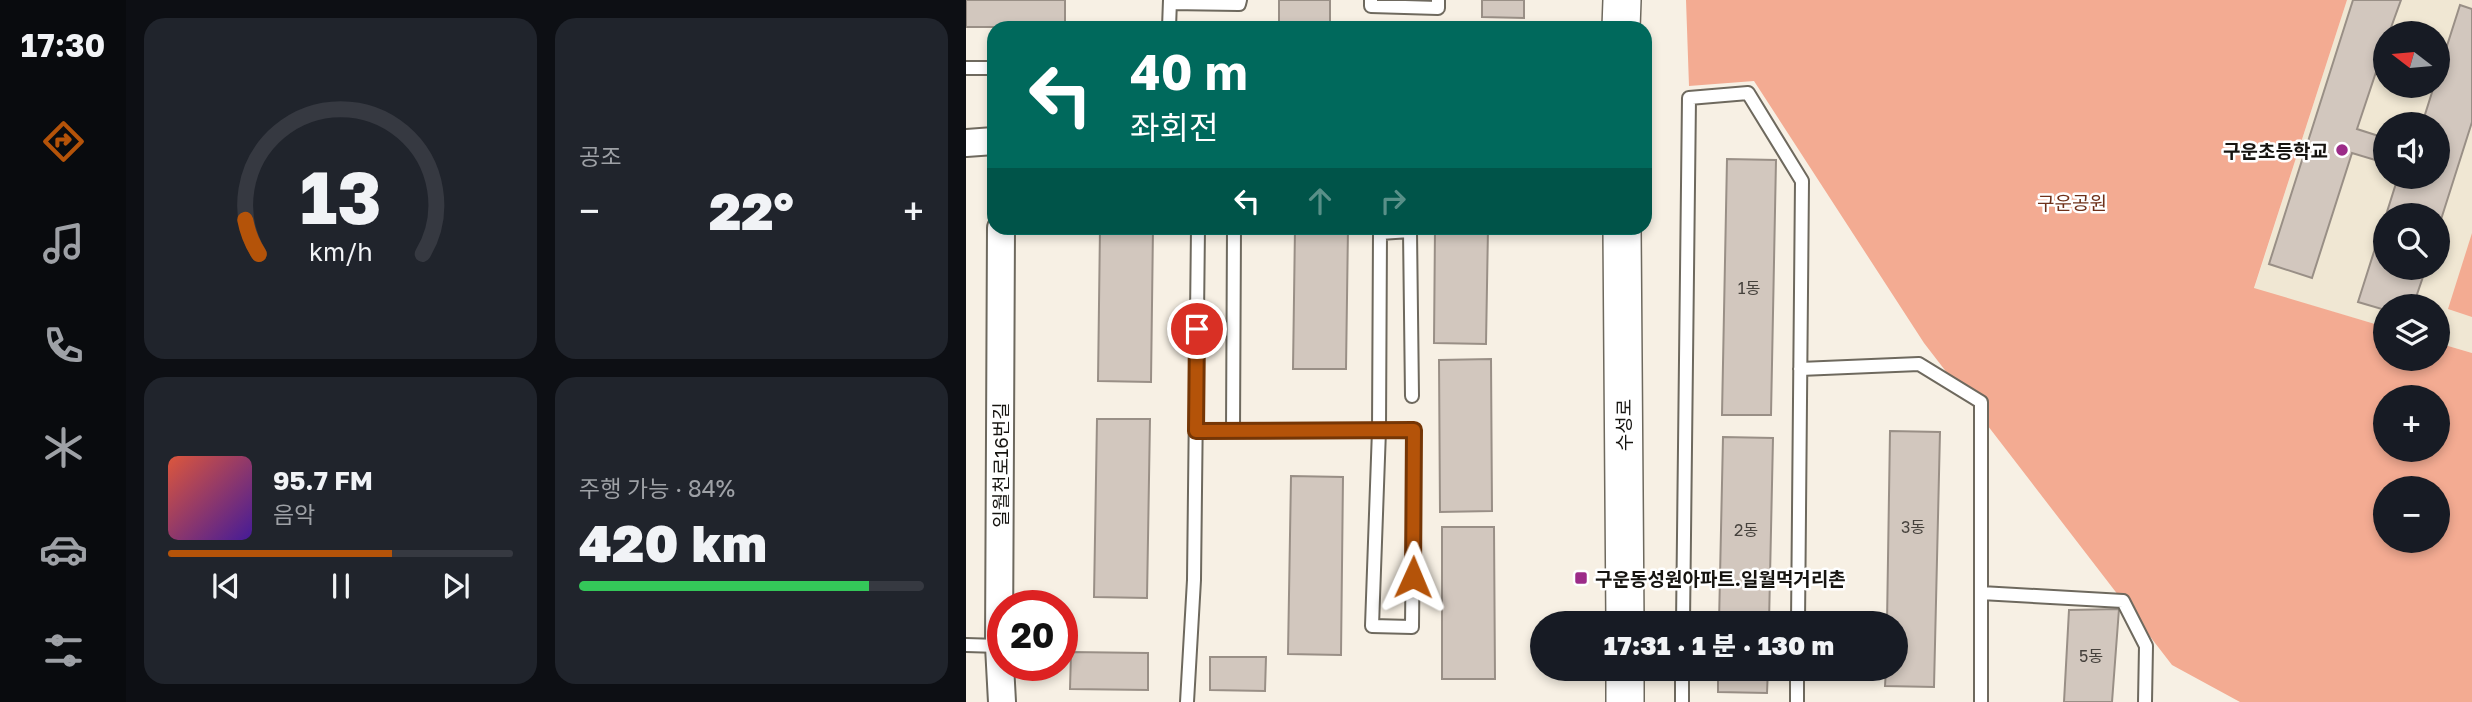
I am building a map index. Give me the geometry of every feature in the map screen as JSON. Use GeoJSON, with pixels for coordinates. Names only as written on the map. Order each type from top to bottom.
{"type":"FeatureCollection","features":[{"type":"Feature","properties":{"kind":"street"},"geometry":{"type":"LineString","coordinates":[[1622,0],[1622,21]]}},
{"type":"Feature","properties":{"kind":"street"},"geometry":{"type":"LineString","coordinates":[[966,143],[987,142]]}},
{"type":"Feature","properties":{"kind":"street","name":"일월천로16번길"},"geometry":{"type":"LineString","coordinates":[[999,590],[1001,235]]}},
{"type":"Feature","properties":{"kind":"street","name":"수성로"},"geometry":{"type":"LineString","coordinates":[[1622,235],[1625,611]]}},
{"type":"Feature","properties":{"kind":"street","name":"일월천로16번길"},"geometry":{"type":"LineString","coordinates":[[1001,681],[1002,702]]}},
{"type":"Feature","properties":{"kind":"street"},"geometry":{"type":"LineString","coordinates":[[1625,681],[1625,702]]}},
{"type":"Feature","properties":{"kind":"lane"},"geometry":{"type":"LineString","coordinates":[[1169,21],[1170,2],[1240,4],[1240,0]]}},
{"type":"Feature","properties":{"kind":"lane"},"geometry":{"type":"LineString","coordinates":[[1371,0],[1371,6],[1438,8],[1438,0]]}},
{"type":"Feature","properties":{"kind":"lane"},"geometry":{"type":"LineString","coordinates":[[966,68],[987,68]]}},
{"type":"Feature","properties":{"kind":"lane"},"geometry":{"type":"LineString","coordinates":[[1683,611],[1689,98],[1748,93],[1802,181],[1798,611]]}},
{"type":"Feature","properties":{"kind":"lane"},"geometry":{"type":"LineString","coordinates":[[1187,702],[1194,580],[1198,235]]}},
{"type":"Feature","properties":{"kind":"lane"},"geometry":{"type":"LineString","coordinates":[[1233,431],[1234,235]]}},
{"type":"Feature","properties":{"kind":"lane"},"geometry":{"type":"LineString","coordinates":[[1196,431],[1233,431],[1379,430],[1414,430],[1412,626],[1373,626],[1379,430],[1380,235]]}},
{"type":"Feature","properties":{"kind":"lane"},"geometry":{"type":"LineString","coordinates":[[1410,235],[1412,396]]}},
{"type":"Feature","properties":{"kind":"lane"},"geometry":{"type":"LineString","coordinates":[[1800,369],[1919,364],[1981,402],[1981,702]]}},
{"type":"Feature","properties":{"kind":"lane"},"geometry":{"type":"LineString","coordinates":[[1981,593],[2123,601],[2146,646],[2145,702]]}},
{"type":"Feature","properties":{"kind":"lane"},"geometry":{"type":"LineString","coordinates":[[966,645],[987,646]]}},
{"type":"Feature","properties":{"kind":"lane"},"geometry":{"type":"LineString","coordinates":[[1682,681],[1682,702]]}},
{"type":"Feature","properties":{"kind":"lane"},"geometry":{"type":"LineString","coordinates":[[1797,681],[1797,702]]}},
{"type":"Feature","properties":{"kind":"shaded area","name":"구운초등학교"},"geometry":{"type":"Polygon","coordinates":[[[2347,0],[2472,0],[2472,353],[2450,347],[2450,294],[2373,294],[2373,324],[2254,289],[2347,0]]]}},
{"type":"Feature","properties":{"kind":"green space","name":"구운공원"},"geometry":{"type":"Polygon","coordinates":[[[1686,0],[2347,0],[2254,288],[2373,323],[2373,371],[2450,371],[2450,347],[2472,353],[2472,702],[2240,702],[2172,665],[1924,343],[1754,81],[1689,86],[1686,0]]]}},
{"type":"Feature","properties":{"kind":"green space"},"geometry":{"type":"Polygon","coordinates":[[[2472,233],[2472,317],[2450,310],[2472,233]]]}},
{"type":"Feature","properties":{"kind":"building"},"geometry":{"type":"Polygon","coordinates":[[[966,0],[1065,0],[1065,21],[987,21],[987,27],[966,27],[966,0]]]}},
{"type":"Feature","properties":{"kind":"building"},"geometry":{"type":"Polygon","coordinates":[[[1279,0],[1330,0],[1330,21],[1279,21],[1279,0]]]}},
{"type":"Feature","properties":{"kind":"building"},"geometry":{"type":"Polygon","coordinates":[[[1482,0],[1524,0],[1524,18],[1482,17],[1482,0]]]}},
{"type":"Feature","properties":{"kind":"building","name":"구운초등학교"},"geometry":{"type":"Polygon","coordinates":[[[2353,0],[2401,0],[2393,21],[2373,21],[2373,81],[2357,129],[2373,134],[2373,159],[2352,153],[2312,278],[2269,264],[2353,0]]]}},
{"type":"Feature","properties":{"kind":"building"},"geometry":{"type":"Polygon","coordinates":[[[2460,5],[2472,9],[2472,122],[2446,203],[2390,203],[2394,189],[2450,189],[2450,112],[2426,112],[2430,98],[2450,98],[2450,36],[2460,5]]]}},
{"type":"Feature","properties":{"kind":"building"},"geometry":{"type":"Polygon","coordinates":[[[1727,159],[1776,160],[1771,415],[1722,415],[1727,159]]]}},
{"type":"Feature","properties":{"kind":"building"},"geometry":{"type":"Polygon","coordinates":[[[1100,235],[1153,235],[1151,382],[1098,381],[1100,235]]]}},
{"type":"Feature","properties":{"kind":"building"},"geometry":{"type":"Polygon","coordinates":[[[1295,235],[1348,235],[1346,369],[1293,369],[1295,235]]]}},
{"type":"Feature","properties":{"kind":"building"},"geometry":{"type":"Polygon","coordinates":[[[1435,235],[1488,235],[1486,344],[1434,343],[1435,235]]]}},
{"type":"Feature","properties":{"kind":"building"},"geometry":{"type":"Polygon","coordinates":[[[2373,255],[2373,280],[2422,280],[2417,294],[2373,294],[2373,306],[2358,302],[2373,255]]]}},
{"type":"Feature","properties":{"kind":"building"},"geometry":{"type":"Polygon","coordinates":[[[1491,359],[1492,511],[1440,512],[1439,360],[1491,359]]]}},
{"type":"Feature","properties":{"kind":"building"},"geometry":{"type":"Polygon","coordinates":[[[1097,419],[1150,419],[1147,598],[1094,597],[1097,419]]]}},
{"type":"Feature","properties":{"kind":"building"},"geometry":{"type":"Polygon","coordinates":[[[1890,431],[1940,432],[1934,687],[1885,686],[1885,681],[1908,681],[1908,611],[1887,611],[1890,431]]]}},
{"type":"Feature","properties":{"kind":"building"},"geometry":{"type":"Polygon","coordinates":[[[1723,437],[1773,438],[1769,611],[1719,611],[1723,437]]]}},
{"type":"Feature","properties":{"kind":"building"},"geometry":{"type":"Polygon","coordinates":[[[1291,476],[1343,477],[1341,655],[1288,654],[1291,476]]]}},
{"type":"Feature","properties":{"kind":"building"},"geometry":{"type":"Polygon","coordinates":[[[1442,527],[1494,527],[1495,679],[1442,679],[1442,527]]]}},
{"type":"Feature","properties":{"kind":"building"},"geometry":{"type":"Polygon","coordinates":[[[2119,609],[2112,702],[2064,702],[2069,610],[2119,609]]]}},
{"type":"Feature","properties":{"kind":"building"},"geometry":{"type":"Polygon","coordinates":[[[1078,652],[1148,653],[1148,690],[1070,689],[1070,681],[1078,681],[1078,652]]]}},
{"type":"Feature","properties":{"kind":"building"},"geometry":{"type":"Polygon","coordinates":[[[1210,657],[1266,657],[1265,691],[1210,690],[1210,657]]]}},
{"type":"Feature","properties":{"kind":"building"},"geometry":{"type":"Polygon","coordinates":[[[1718,681],[1767,681],[1767,693],[1718,692],[1718,681]]]}},
{"type":"Feature","properties":{"kind":"place","name":"구운초등학교"},"geometry":{"type":"Point","coordinates":[2342,150]}},
{"type":"Feature","properties":{"kind":"place","name":"구운동성원아파트.일월먹거리촌"},"geometry":{"type":"Point","coordinates":[1581,578]}},
{"type":"Feature","properties":{"kind":"route"},"geometry":{"type":"LineString","coordinates":[[1197,329],[1196,431],[1414,430],[1413,577]]}}]}
